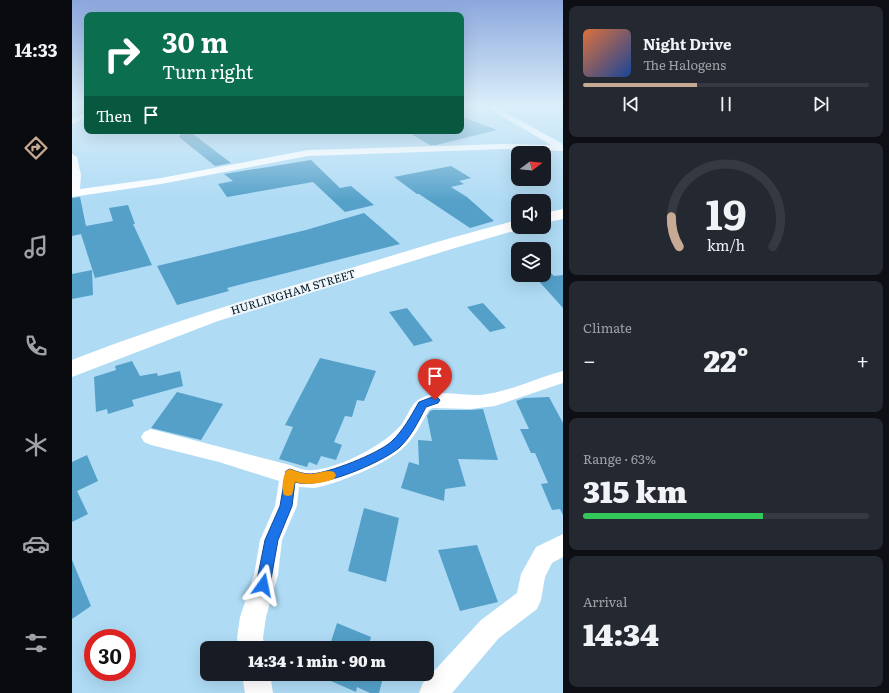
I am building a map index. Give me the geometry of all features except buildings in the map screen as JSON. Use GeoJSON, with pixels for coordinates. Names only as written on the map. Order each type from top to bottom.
{"type":"FeatureCollection","features":[{"type":"Feature","properties":{"kind":"street"},"geometry":{"type":"LineString","coordinates":[[544,137],[563,148]]}},
{"type":"Feature","properties":{"kind":"street"},"geometry":{"type":"LineString","coordinates":[[72,157],[74,162],[76,186],[73,194],[158,182],[294,155],[320,152],[402,152],[493,146],[563,148]]}},
{"type":"Feature","properties":{"kind":"street"},"geometry":{"type":"LineString","coordinates":[[551,217],[563,214]]}},
{"type":"Feature","properties":{"kind":"street","name":"HURLINGHAM STREET"},"geometry":{"type":"LineString","coordinates":[[72,369],[210,317],[449,244],[511,227]]}},
{"type":"Feature","properties":{"kind":"street"},"geometry":{"type":"LineString","coordinates":[[150,437],[290,474],[299,478],[318,478],[329,476],[364,462],[394,446],[409,429],[423,405],[427,402],[435,400],[472,402],[488,400],[563,377]]}},
{"type":"Feature","properties":{"kind":"street"},"geometry":{"type":"LineString","coordinates":[[251,641],[253,618],[266,575],[271,540],[286,506],[290,474]]}},
{"type":"Feature","properties":{"kind":"street"},"geometry":{"type":"LineString","coordinates":[[433,693],[490,629],[528,600],[533,574],[544,555],[563,545]]}},
{"type":"Feature","properties":{"kind":"street"},"geometry":{"type":"LineString","coordinates":[[257,681],[259,693]]}},
{"type":"Feature","properties":{"kind":"slow traffic"},"geometry":{"type":"LineString","coordinates":[[288,491],[290,474],[299,478],[312,479],[330,475]]}},
{"type":"Feature","properties":{"kind":"route"},"geometry":{"type":"LineString","coordinates":[[263,585],[266,575],[271,540],[286,506],[290,474],[299,478],[312,479],[329,476],[364,462],[394,446],[409,429],[420,408],[427,402],[435,400]]}}]}
